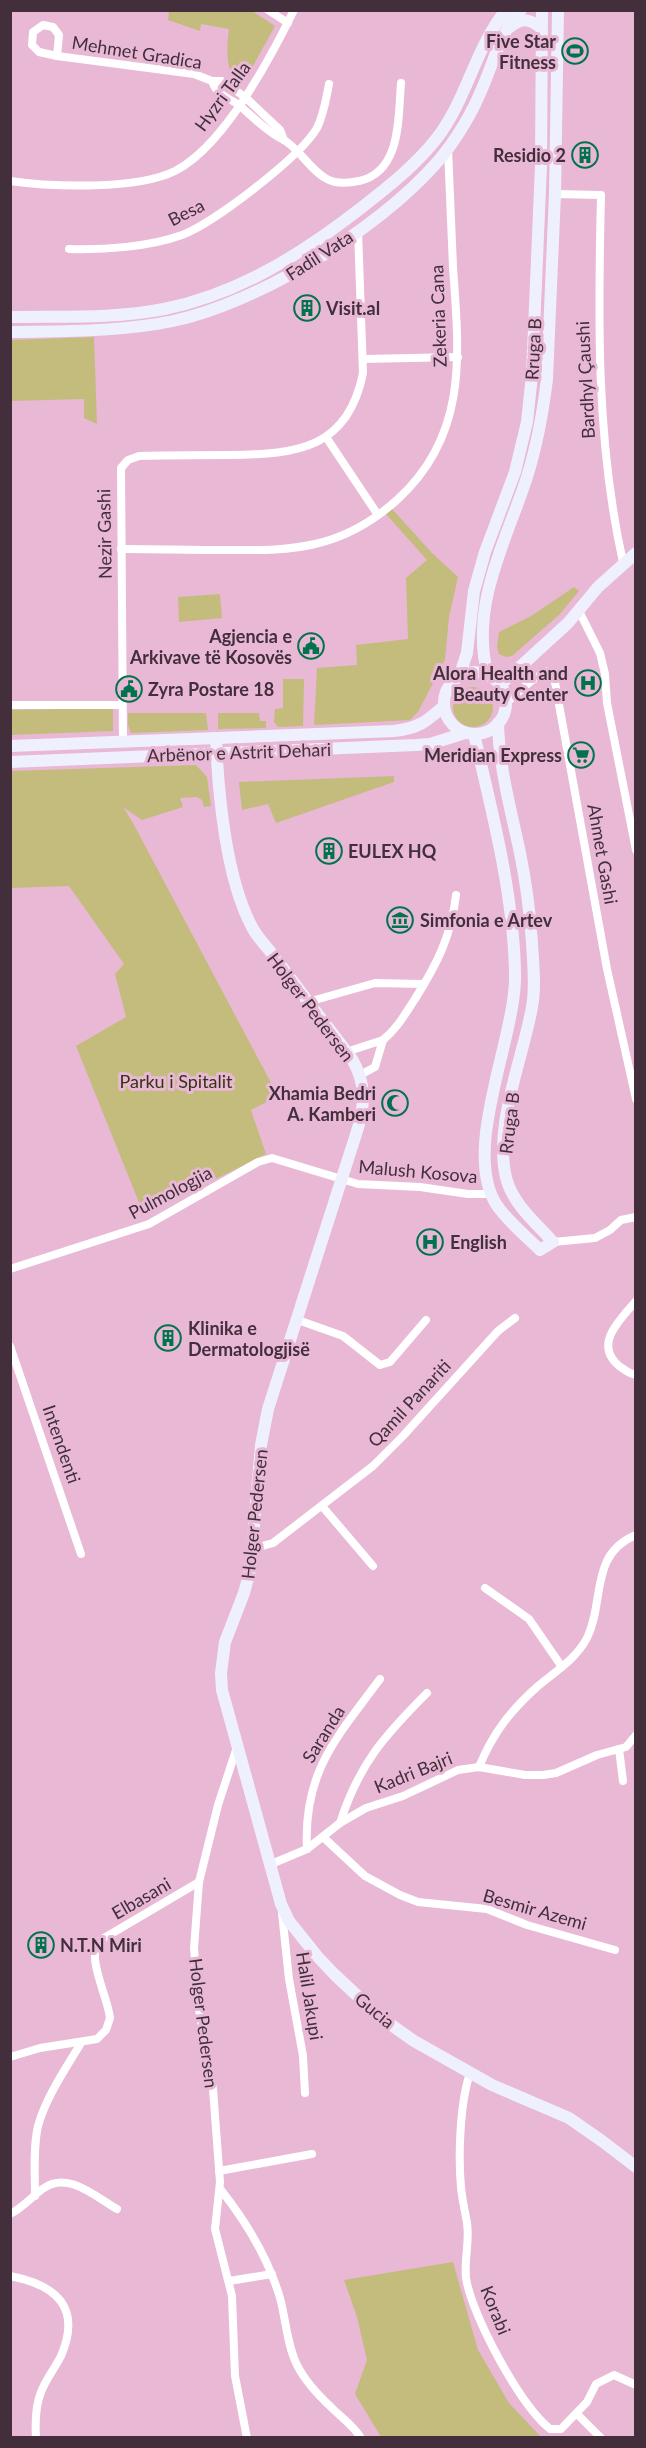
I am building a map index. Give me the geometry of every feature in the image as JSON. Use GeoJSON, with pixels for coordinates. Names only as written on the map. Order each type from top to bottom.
{"type":"FeatureCollection","features":[{"type":"Feature","properties":{"kind":"main road","name":"Fadil Vata"},"geometry":{"type":"LineString","coordinates":[[10,317],[99,316],[164,309],[189,303],[235,286],[291,258],[389,186],[436,140],[457,107],[503,10]]}},
{"type":"Feature","properties":{"kind":"main road","name":"Fadil Vata"},"geometry":{"type":"LineString","coordinates":[[10,332],[112,329],[157,324],[196,315],[236,301],[308,264],[358,230],[403,194],[448,149],[460,132],[481,92],[506,30],[521,10]]}},
{"type":"Feature","properties":{"kind":"main road","name":"Rruga B"},"geometry":{"type":"LineString","coordinates":[[459,677],[467,653],[474,591],[485,552],[515,472],[527,422],[532,364],[541,166],[542,10]]}},
{"type":"Feature","properties":{"kind":"main road","name":"Rruga B"},"geometry":{"type":"LineString","coordinates":[[488,676],[483,656],[483,617],[488,590],[527,477],[544,402],[555,194],[558,10]]}},
{"type":"Feature","properties":{"kind":"main road"},"geometry":{"type":"LineString","coordinates":[[506,30],[522,20],[533,21],[541,28]]}},
{"type":"Feature","properties":{"kind":"main road"},"geometry":{"type":"LineString","coordinates":[[499,686],[579,611],[598,586],[636,553]]}},
{"type":"Feature","properties":{"kind":"main road"},"geometry":{"type":"LineString","coordinates":[[474,673],[488,676],[503,691],[505,704],[498,723],[487,732],[470,733],[451,723],[444,706],[447,690],[459,677],[474,673]]}},
{"type":"Feature","properties":{"kind":"main road","name":"Arbënor e Astrit Dehari"},"geometry":{"type":"LineString","coordinates":[[10,746],[405,730],[425,723],[444,706]]}},
{"type":"Feature","properties":{"kind":"main road","name":"Rruga B"},"geometry":{"type":"LineString","coordinates":[[470,733],[502,859],[516,974],[512,1005],[495,1081],[486,1139],[486,1164],[496,1204],[540,1250],[553,1242],[514,1197],[507,1182],[504,1162],[504,1138],[513,1084],[532,1006],[534,972],[530,920],[521,856],[498,753],[498,723]]}},
{"type":"Feature","properties":{"kind":"main road","name":"Arbënor e Astrit Dehari"},"geometry":{"type":"LineString","coordinates":[[10,762],[416,745],[430,744],[470,733]]}},
{"type":"Feature","properties":{"kind":"main road","name":"Holger Pedersen"},"geometry":{"type":"LineString","coordinates":[[216,738],[226,839],[239,897],[252,928],[346,1052],[360,1075],[364,1096],[363,1109],[342,1179],[264,1426],[256,1488],[252,1549],[244,1593],[225,1642],[221,1673],[222,1690],[237,1746]]}},
{"type":"Feature","properties":{"kind":"main road","name":"Gucia"},"geometry":{"type":"LineString","coordinates":[[237,1746],[281,1904],[299,1935],[357,1996],[414,2041],[492,2085],[568,2118],[636,2167]]}},
{"type":"Feature","properties":{"kind":"street"},"geometry":{"type":"LineString","coordinates":[[268,10],[288,23]]}},
{"type":"Feature","properties":{"kind":"street","name":"Hyzri Talla"},"geometry":{"type":"LineString","coordinates":[[10,181],[38,184],[104,184],[161,177],[177,170],[192,160],[223,128],[245,97],[294,10]]}},
{"type":"Feature","properties":{"kind":"street","name":"Mehmet Gradica"},"geometry":{"type":"LineString","coordinates":[[57,56],[194,74],[212,81],[222,81],[245,97]]}},
{"type":"Feature","properties":{"kind":"street","name":"Mehmet Gradica"},"geometry":{"type":"LineString","coordinates":[[212,81],[216,89],[239,106]]}},
{"type":"Feature","properties":{"kind":"street"},"geometry":{"type":"LineString","coordinates":[[239,106],[276,137],[284,140],[320,175],[334,182],[353,182],[371,177],[384,165],[395,143],[401,83]]}},
{"type":"Feature","properties":{"kind":"street","name":"Besa"},"geometry":{"type":"LineString","coordinates":[[69,249],[104,248],[163,240],[185,234],[219,213],[298,153],[320,121],[329,84]]}},
{"type":"Feature","properties":{"kind":"street"},"geometry":{"type":"LineString","coordinates":[[245,97],[280,130],[284,140]]}},
{"type":"Feature","properties":{"kind":"street","name":"Zekeria Cana"},"geometry":{"type":"LineString","coordinates":[[121,549],[274,550],[295,548],[339,537],[378,515],[416,480],[439,444],[452,410],[458,357],[448,149]]}},
{"type":"Feature","properties":{"kind":"street","name":"Bardhyl Çaushi"},"geometry":{"type":"LineString","coordinates":[[555,194],[601,195],[598,307],[601,380],[607,462],[623,562]]}},
{"type":"Feature","properties":{"kind":"street","name":"Nezir Gashi"},"geometry":{"type":"LineString","coordinates":[[123,741],[120,472],[128,460],[145,455],[286,453],[314,445],[326,437],[344,418],[357,396],[363,373],[358,230]]}},
{"type":"Feature","properties":{"kind":"street"},"geometry":{"type":"LineString","coordinates":[[363,359],[458,357]]}},
{"type":"Feature","properties":{"kind":"street"},"geometry":{"type":"LineString","coordinates":[[326,437],[378,515]]}},
{"type":"Feature","properties":{"kind":"street"},"geometry":{"type":"LineString","coordinates":[[579,611],[600,653],[605,674],[607,703],[636,850]]}},
{"type":"Feature","properties":{"kind":"street","name":"Ahmet Gashi"},"geometry":{"type":"LineString","coordinates":[[505,704],[526,688],[538,674],[547,671],[554,677],[607,969],[636,1099]]}},
{"type":"Feature","properties":{"kind":"street"},"geometry":{"type":"LineString","coordinates":[[10,705],[122,705]]}},
{"type":"Feature","properties":{"kind":"street"},"geometry":{"type":"LineString","coordinates":[[360,1075],[375,1067],[384,1040],[401,1021],[433,973],[450,928],[456,895]]}},
{"type":"Feature","properties":{"kind":"street"},"geometry":{"type":"LineString","coordinates":[[308,1002],[375,983],[424,984]]}},
{"type":"Feature","properties":{"kind":"street"},"geometry":{"type":"LineString","coordinates":[[346,1052],[384,1040]]}},
{"type":"Feature","properties":{"kind":"street","name":"Pulmologjia"},"geometry":{"type":"LineString","coordinates":[[10,1269],[149,1224],[266,1159],[283,1160],[342,1179]]}},
{"type":"Feature","properties":{"kind":"street","name":"Malush Kosova"},"geometry":{"type":"LineString","coordinates":[[342,1179],[358,1184],[492,1194]]}},
{"type":"Feature","properties":{"kind":"street"},"geometry":{"type":"LineString","coordinates":[[553,1242],[595,1238],[610,1230],[621,1220],[636,1216]]}},
{"type":"Feature","properties":{"kind":"street"},"geometry":{"type":"LineString","coordinates":[[636,1301],[610,1332],[608,1344],[611,1356],[616,1362],[630,1375],[636,1375]]}},
{"type":"Feature","properties":{"kind":"street","name":"Qamil Panariti"},"geometry":{"type":"LineString","coordinates":[[252,1549],[273,1543],[373,1466],[498,1331],[515,1318]]}},
{"type":"Feature","properties":{"kind":"street"},"geometry":{"type":"LineString","coordinates":[[296,1319],[343,1336],[380,1365],[390,1362],[426,1320]]}},
{"type":"Feature","properties":{"kind":"street","name":"Intendenti"},"geometry":{"type":"LineString","coordinates":[[10,1346],[81,1554]]}},
{"type":"Feature","properties":{"kind":"street"},"geometry":{"type":"LineString","coordinates":[[322,1506],[373,1566]]}},
{"type":"Feature","properties":{"kind":"street"},"geometry":{"type":"LineString","coordinates":[[479,1767],[496,1730],[509,1714],[572,1659],[587,1638],[596,1610],[601,1574],[607,1560],[621,1542],[636,1535]]}},
{"type":"Feature","properties":{"kind":"street"},"geometry":{"type":"LineString","coordinates":[[485,1588],[529,1619],[562,1667]]}},
{"type":"Feature","properties":{"kind":"street","name":"Saranda"},"geometry":{"type":"LineString","coordinates":[[307,1849],[308,1808],[319,1767],[338,1736],[380,1680]]}},
{"type":"Feature","properties":{"kind":"street","name":"Kadri Bajri"},"geometry":{"type":"LineString","coordinates":[[340,1823],[354,1783],[365,1764],[403,1717],[427,1693]]}},
{"type":"Feature","properties":{"kind":"street","name":"Kadri Bajri"},"geometry":{"type":"LineString","coordinates":[[269,1864],[307,1849],[340,1823],[366,1808],[414,1791],[458,1770],[479,1767],[543,1775],[556,1773],[632,1743],[636,1735]]}},
{"type":"Feature","properties":{"kind":"street","name":"Holger Pedersen"},"geometry":{"type":"LineString","coordinates":[[237,1746],[218,1805],[199,1882],[194,1948],[199,2010],[213,2089],[221,2190],[215,2229],[229,2280],[235,2376],[247,2438]]}},
{"type":"Feature","properties":{"kind":"street"},"geometry":{"type":"LineString","coordinates":[[619,1749],[623,1781]]}},
{"type":"Feature","properties":{"kind":"street","name":"Besmir Azemi"},"geometry":{"type":"LineString","coordinates":[[323,1837],[365,1876],[418,1902],[487,1909],[527,1925],[615,1950]]}},
{"type":"Feature","properties":{"kind":"street","name":"Elbasani"},"geometry":{"type":"LineString","coordinates":[[81,2043],[97,2039],[109,2023],[110,2012],[94,1958],[95,1946],[99,1941],[199,1882]]}},
{"type":"Feature","properties":{"kind":"street","name":"Halil Jakupi"},"geometry":{"type":"LineString","coordinates":[[281,1904],[289,1979],[303,2056],[305,2093]]}},
{"type":"Feature","properties":{"kind":"street"},"geometry":{"type":"LineString","coordinates":[[10,2057],[40,2048],[81,2043]]}},
{"type":"Feature","properties":{"kind":"street"},"geometry":{"type":"LineString","coordinates":[[35,2196],[35,2144],[38,2125],[48,2101],[81,2043]]}},
{"type":"Feature","properties":{"kind":"street","name":"Korabi"},"geometry":{"type":"LineString","coordinates":[[470,2073],[463,2096],[460,2176],[467,2225],[465,2267],[470,2292],[483,2327],[499,2359],[544,2425],[555,2431],[561,2429],[577,2414],[596,2384],[614,2375],[636,2385]]}},
{"type":"Feature","properties":{"kind":"street"},"geometry":{"type":"LineString","coordinates":[[219,2171],[312,2154]]}},
{"type":"Feature","properties":{"kind":"street"},"geometry":{"type":"LineString","coordinates":[[10,2214],[53,2183],[70,2182],[117,2209]]}},
{"type":"Feature","properties":{"kind":"street"},"geometry":{"type":"LineString","coordinates":[[221,2190],[252,2231],[272,2274],[297,2364],[316,2391],[351,2424],[360,2438]]}},
{"type":"Feature","properties":{"kind":"street"},"geometry":{"type":"LineString","coordinates":[[229,2280],[272,2274]]}},
{"type":"Feature","properties":{"kind":"street"},"geometry":{"type":"LineString","coordinates":[[10,2276],[47,2287],[57,2295],[67,2315],[68,2328],[65,2342],[41,2393],[37,2408],[36,2438]]}},
{"type":"Feature","properties":{"kind":"street"},"geometry":{"type":"LineString","coordinates":[[577,2414],[601,2438]]}},
{"type":"Feature","properties":{"kind":"green space"},"geometry":{"type":"Polygon","coordinates":[[[169,11],[252,11],[275,26],[248,75],[242,80],[231,74],[229,68],[227,52],[229,29],[201,24],[200,31],[168,20],[169,11]]]}},
{"type":"Feature","properties":{"kind":"green space"},"geometry":{"type":"Polygon","coordinates":[[[94,337],[97,424],[84,418],[84,399],[11,401],[11,340],[94,337]]]}},
{"type":"Feature","properties":{"kind":"green space"},"geometry":{"type":"Polygon","coordinates":[[[392,509],[432,553],[458,577],[449,617],[445,660],[418,712],[410,720],[314,725],[317,668],[357,665],[356,645],[408,639],[406,578],[427,560],[386,514],[392,509]]]}},
{"type":"Feature","properties":{"kind":"green space"},"geometry":{"type":"Polygon","coordinates":[[[574,587],[579,591],[559,615],[512,656],[506,657],[499,654],[497,647],[499,632],[531,616],[574,587]]]}},
{"type":"Feature","properties":{"kind":"green space"},"geometry":{"type":"Polygon","coordinates":[[[220,594],[222,618],[179,622],[178,597],[220,594]]]}},
{"type":"Feature","properties":{"kind":"green space"},"geometry":{"type":"Polygon","coordinates":[[[283,679],[304,679],[303,726],[278,727],[274,722],[275,709],[283,708],[283,679]]]}},
{"type":"Feature","properties":{"kind":"green space"},"geometry":{"type":"Polygon","coordinates":[[[473,687],[481,688],[487,693],[492,699],[492,715],[487,721],[481,726],[473,727],[465,726],[459,721],[454,715],[453,707],[454,699],[459,693],[465,688],[473,687]]]}},
{"type":"Feature","properties":{"kind":"green space"},"geometry":{"type":"Polygon","coordinates":[[[113,708],[113,731],[11,735],[10,710],[113,708]]]}},
{"type":"Feature","properties":{"kind":"green space"},"geometry":{"type":"Polygon","coordinates":[[[128,713],[206,713],[208,730],[131,733],[128,713]]]}},
{"type":"Feature","properties":{"kind":"green space"},"geometry":{"type":"Polygon","coordinates":[[[218,713],[259,713],[260,721],[266,721],[266,728],[218,729],[218,713]]]}},
{"type":"Feature","properties":{"kind":"green space","name":"Parku i Spitalit"},"geometry":{"type":"Polygon","coordinates":[[[196,765],[207,777],[211,806],[204,807],[202,800],[197,797],[180,798],[183,807],[142,820],[123,807],[278,1096],[251,1110],[266,1154],[144,1215],[76,1046],[126,1017],[115,974],[124,964],[69,886],[11,888],[11,771],[196,765]]]}},
{"type":"Feature","properties":{"kind":"green space"},"geometry":{"type":"Polygon","coordinates":[[[394,776],[394,782],[276,823],[268,804],[242,810],[239,782],[394,776]]]}},
{"type":"Feature","properties":{"kind":"green space"},"geometry":{"type":"Polygon","coordinates":[[[453,2262],[478,2350],[509,2403],[541,2437],[381,2437],[355,2394],[367,2360],[357,2317],[344,2280],[453,2262]]]}},
{"type":"Feature","properties":{"kind":"place","name":"Five Star Fitness"},"geometry":{"type":"Point","coordinates":[575,51]}},
{"type":"Feature","properties":{"kind":"place","name":"Residio 2"},"geometry":{"type":"Point","coordinates":[585,155]}},
{"type":"Feature","properties":{"kind":"place","name":"Visit.al"},"geometry":{"type":"Point","coordinates":[307,308]}},
{"type":"Feature","properties":{"kind":"place","name":"Agjencia e Arkivave të Kosovës"},"geometry":{"type":"Point","coordinates":[311,646]}},
{"type":"Feature","properties":{"kind":"place","name":"Alora Health and Beauty Center"},"geometry":{"type":"Point","coordinates":[588,683]}},
{"type":"Feature","properties":{"kind":"place","name":"Zyra Postare 18"},"geometry":{"type":"Point","coordinates":[129,689]}},
{"type":"Feature","properties":{"kind":"place","name":"Meridian Express"},"geometry":{"type":"Point","coordinates":[581,755]}},
{"type":"Feature","properties":{"kind":"place","name":"EULEX HQ"},"geometry":{"type":"Point","coordinates":[329,851]}},
{"type":"Feature","properties":{"kind":"place","name":"Simfonia e Artev"},"geometry":{"type":"Point","coordinates":[400,920]}},
{"type":"Feature","properties":{"kind":"place","name":"Xhamia Bedri A. Kamberi"},"geometry":{"type":"Point","coordinates":[395,1103]}},
{"type":"Feature","properties":{"kind":"place","name":"English"},"geometry":{"type":"Point","coordinates":[430,1242]}},
{"type":"Feature","properties":{"kind":"place","name":"Klinika e Dermatologjisë"},"geometry":{"type":"Point","coordinates":[168,1338]}},
{"type":"Feature","properties":{"kind":"place","name":"N.T.N Miri"},"geometry":{"type":"Point","coordinates":[41,1945]}}]}
